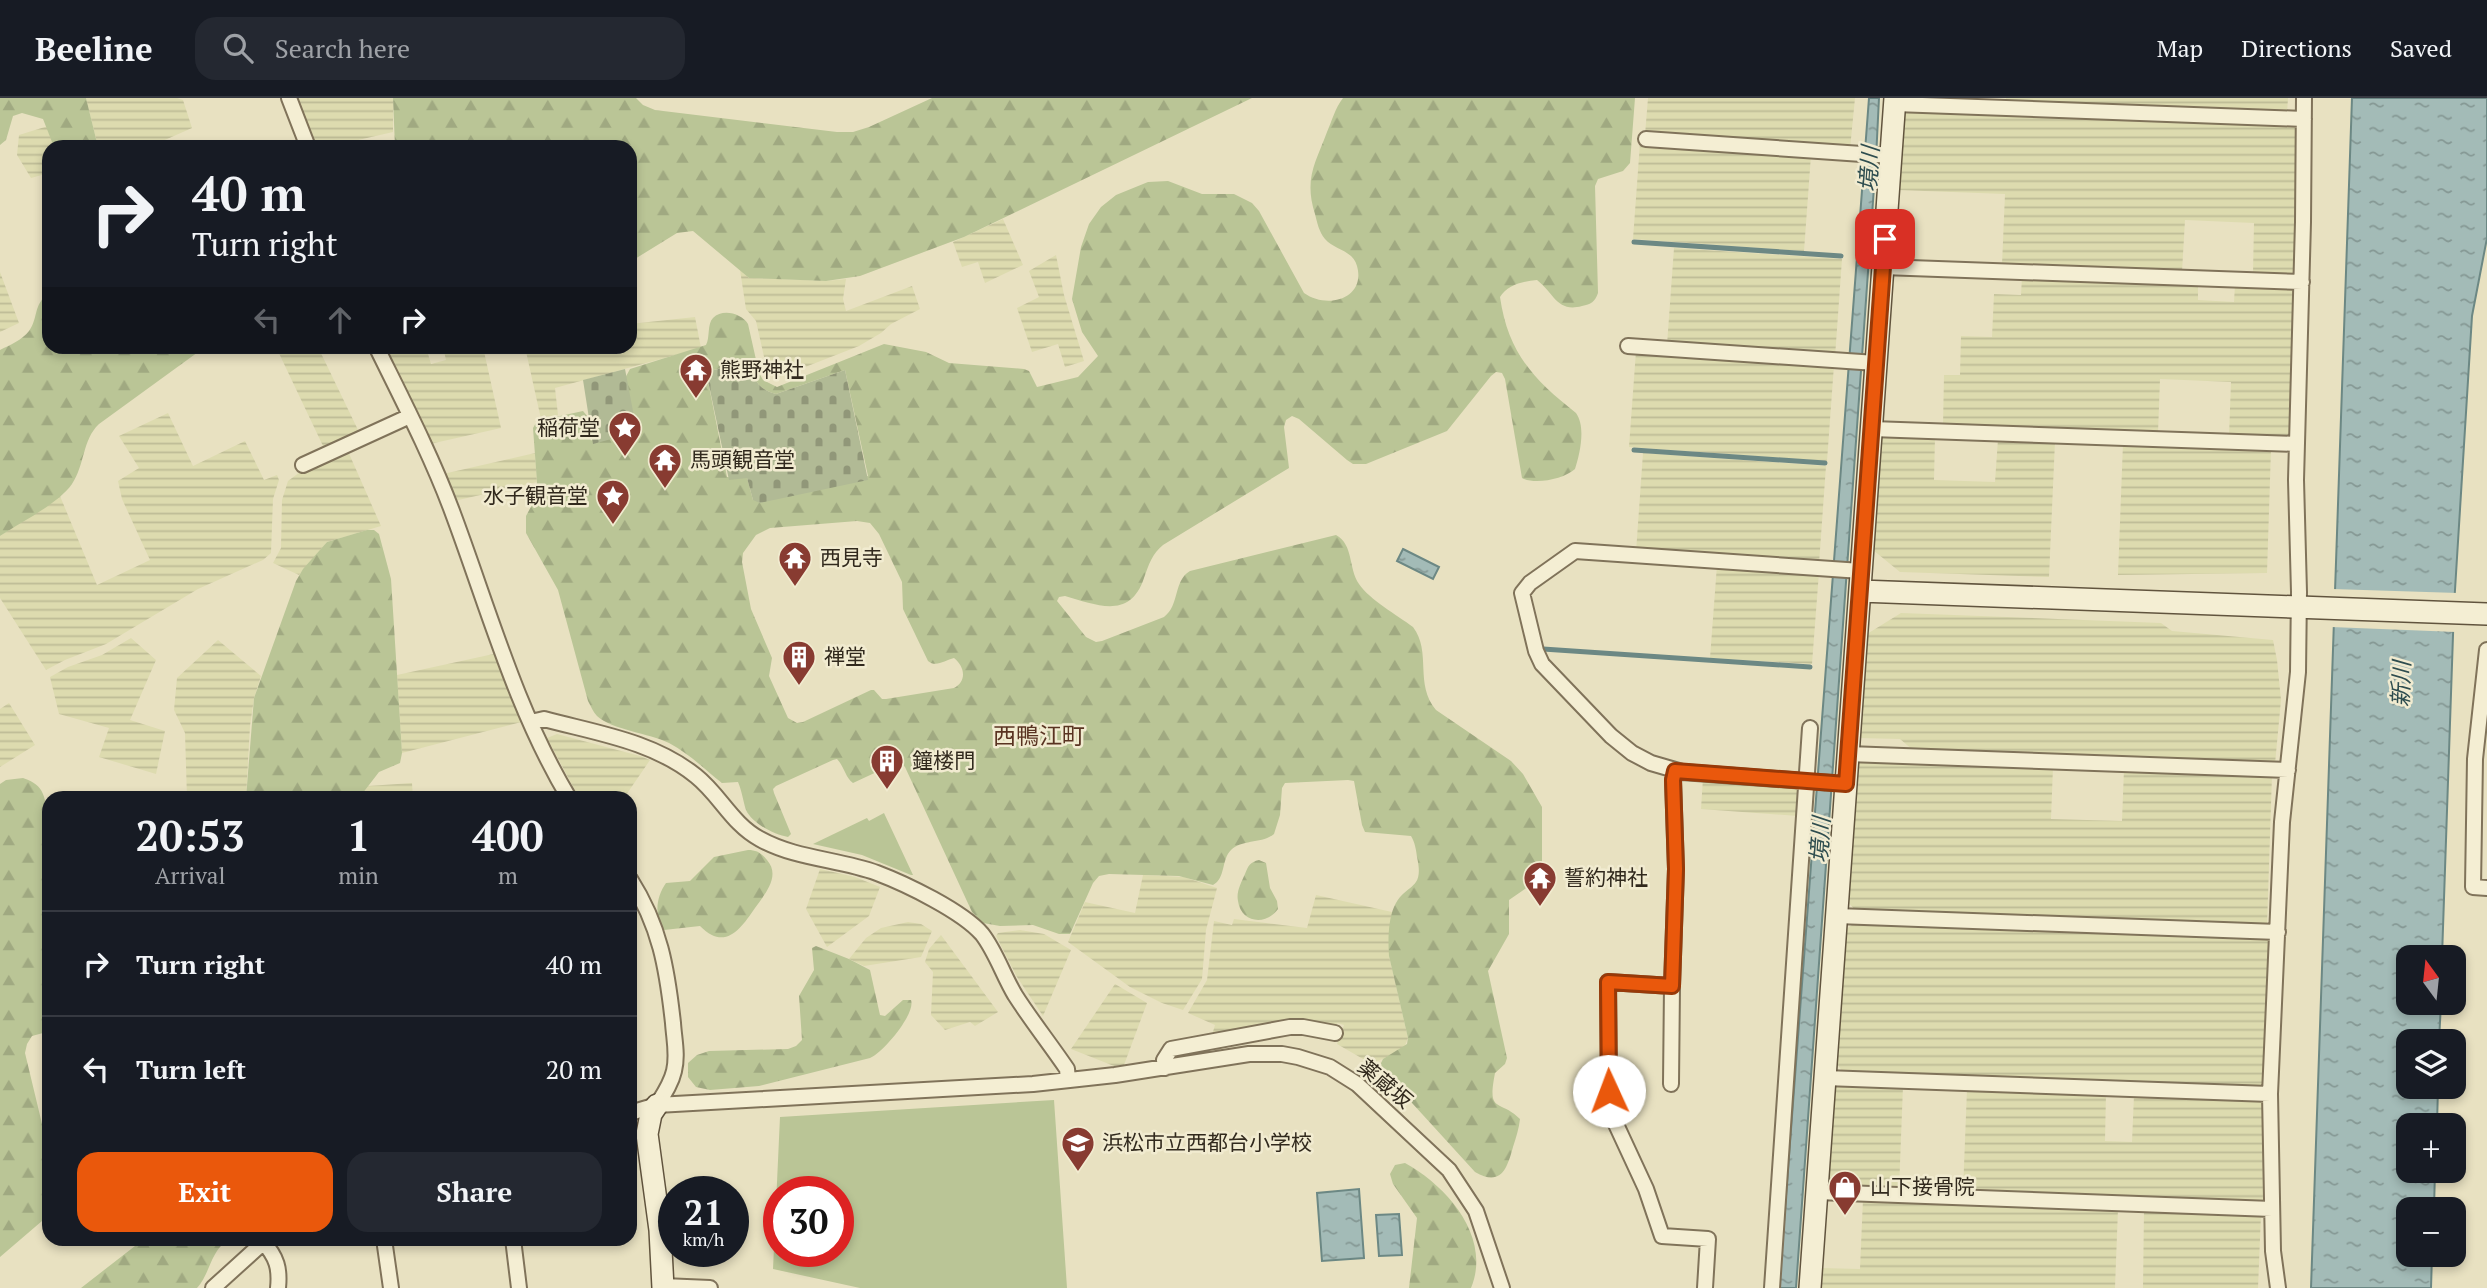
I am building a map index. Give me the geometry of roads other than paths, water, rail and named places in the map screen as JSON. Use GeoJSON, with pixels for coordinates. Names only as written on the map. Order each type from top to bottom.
{"type":"FeatureCollection","features":[{"type":"Feature","properties":{"kind":"street"},"geometry":{"type":"LineString","coordinates":[[289,98],[304,140]]}},
{"type":"Feature","properties":{"kind":"street"},"geometry":{"type":"LineString","coordinates":[[2278,1288],[2273,1261],[2270,1094],[2282,822],[2308,607],[2297,444],[2304,98]]}},
{"type":"Feature","properties":{"kind":"street"},"geometry":{"type":"LineString","coordinates":[[1810,1288],[1837,916],[1841,783],[1848,754],[1857,578],[1872,429],[1871,363],[1883,267],[1886,156],[1895,101],[2304,119]]}},
{"type":"Feature","properties":{"kind":"street"},"geometry":{"type":"LineString","coordinates":[[1646,139],[1886,156]]}},
{"type":"Feature","properties":{"kind":"street"},"geometry":{"type":"LineString","coordinates":[[1883,267],[2302,282]]}},
{"type":"Feature","properties":{"kind":"street"},"geometry":{"type":"LineString","coordinates":[[1628,346],[1871,363]]}},
{"type":"Feature","properties":{"kind":"street"},"geometry":{"type":"LineString","coordinates":[[380,354],[443,486],[531,722],[565,791]]}},
{"type":"Feature","properties":{"kind":"street"},"geometry":{"type":"LineString","coordinates":[[303,465],[410,416]]}},
{"type":"Feature","properties":{"kind":"street"},"geometry":{"type":"LineString","coordinates":[[1872,429],[2297,444]]}},
{"type":"Feature","properties":{"kind":"street"},"geometry":{"type":"LineString","coordinates":[[1841,783],[1675,771],[1651,763],[1623,747],[1538,658],[1522,600],[1525,587],[1575,551],[1828,569],[1857,578],[2308,607],[2479,613]]}},
{"type":"Feature","properties":{"kind":"street"},"geometry":{"type":"LineString","coordinates":[[2487,650],[2473,887],[2487,887]]}},
{"type":"Feature","properties":{"kind":"street"},"geometry":{"type":"LineString","coordinates":[[531,722],[544,719],[663,754],[700,779],[728,813],[758,838],[794,853],[836,861],[880,874],[965,919],[992,949],[1017,997],[1067,1069],[1068,1080]]}},
{"type":"Feature","properties":{"kind":"street"},"geometry":{"type":"LineString","coordinates":[[1772,1288],[1809,781],[1810,728]]}},
{"type":"Feature","properties":{"kind":"street"},"geometry":{"type":"LineString","coordinates":[[1848,754],[2288,770]]}},
{"type":"Feature","properties":{"kind":"street"},"geometry":{"type":"LineString","coordinates":[[1671,1084],[1676,869],[1675,771]]}},
{"type":"Feature","properties":{"kind":"street"},"geometry":{"type":"LineString","coordinates":[[637,892],[654,925],[668,975],[676,1058],[670,1084],[651,1114],[647,1134],[660,1230],[663,1287],[710,1288]]}},
{"type":"Feature","properties":{"kind":"street"},"geometry":{"type":"LineString","coordinates":[[1837,916],[2278,932]]}},
{"type":"Feature","properties":{"kind":"street"},"geometry":{"type":"LineString","coordinates":[[1672,986],[1608,982],[1609,1098],[1614,1120],[1646,1189],[1662,1236],[1708,1239],[1705,1288]]}},
{"type":"Feature","properties":{"kind":"street"},"geometry":{"type":"LineString","coordinates":[[1165,1068],[1164,1059],[1171,1049],[1290,1027],[1335,1033]]}},
{"type":"Feature","properties":{"kind":"street","name":"薬蔵坂"},"geometry":{"type":"LineString","coordinates":[[637,1112],[657,1105],[1068,1080],[1265,1053],[1306,1059],[1344,1075],[1357,1084],[1438,1158],[1459,1183],[1482,1226],[1502,1288]]}},
{"type":"Feature","properties":{"kind":"street"},"geometry":{"type":"LineString","coordinates":[[1825,1078],[2270,1094]]}},
{"type":"Feature","properties":{"kind":"street"},"geometry":{"type":"LineString","coordinates":[[1817,1192],[2272,1209]]}},
{"type":"Feature","properties":{"kind":"street"},"geometry":{"type":"LineString","coordinates":[[213,1288],[259,1246]]}},
{"type":"Feature","properties":{"kind":"street"},"geometry":{"type":"LineString","coordinates":[[268,1246],[278,1263],[278,1288]]}},
{"type":"Feature","properties":{"kind":"street"},"geometry":{"type":"LineString","coordinates":[[385,1246],[391,1288]]}},
{"type":"Feature","properties":{"kind":"street"},"geometry":{"type":"LineString","coordinates":[[514,1246],[519,1288]]}},
{"type":"Feature","properties":{"kind":"water","name":"境川"},"geometry":{"type":"Polygon","coordinates":[[[1869,98],[1879,98],[1876,159],[1796,1288],[1779,1288],[1869,98]]]}},
{"type":"Feature","properties":{"kind":"water","name":"新川"},"geometry":{"type":"Polygon","coordinates":[[[2352,98],[2487,98],[2487,238],[2472,316],[2454,606],[2442,945],[2396,945],[2396,1015],[2440,1015],[2440,1029],[2396,1029],[2396,1099],[2438,1099],[2437,1113],[2396,1113],[2396,1183],[2435,1183],[2434,1197],[2396,1197],[2396,1267],[2432,1267],[2431,1288],[2311,1288],[2352,98]]]}},
{"type":"Feature","properties":{"kind":"water"},"geometry":{"type":"Polygon","coordinates":[[[1403,549],[1439,567],[1433,579],[1397,561],[1403,549]]]}},
{"type":"Feature","properties":{"kind":"water"},"geometry":{"type":"Polygon","coordinates":[[[1359,1189],[1364,1258],[1322,1261],[1317,1193],[1359,1189]]]}},
{"type":"Feature","properties":{"kind":"water"},"geometry":{"type":"Polygon","coordinates":[[[1399,1214],[1402,1255],[1379,1256],[1376,1215],[1399,1214]]]}},
{"type":"Feature","properties":{"kind":"waterway"},"geometry":{"type":"LineString","coordinates":[[1634,242],[1841,256]]}},
{"type":"Feature","properties":{"kind":"waterway"},"geometry":{"type":"LineString","coordinates":[[1634,450],[1825,463]]}},
{"type":"Feature","properties":{"kind":"waterway"},"geometry":{"type":"LineString","coordinates":[[1543,649],[1810,667]]}},
{"type":"Feature","properties":{"kind":"place","name":"熊野神社"},"geometry":{"type":"Point","coordinates":[696,400]}},
{"type":"Feature","properties":{"kind":"place","name":"稲荷堂"},"geometry":{"type":"Point","coordinates":[625,458]}},
{"type":"Feature","properties":{"kind":"place","name":"馬頭観音堂"},"geometry":{"type":"Point","coordinates":[665,490]}},
{"type":"Feature","properties":{"kind":"place","name":"水子観音堂"},"geometry":{"type":"Point","coordinates":[613,526]}},
{"type":"Feature","properties":{"kind":"place","name":"西見寺"},"geometry":{"type":"Point","coordinates":[795,588]}},
{"type":"Feature","properties":{"kind":"place","name":"禅堂"},"geometry":{"type":"Point","coordinates":[799,687]}},
{"type":"Feature","properties":{"kind":"place","name":"鐘楼門"},"geometry":{"type":"Point","coordinates":[887,791]}},
{"type":"Feature","properties":{"kind":"place","name":"誓約神社"},"geometry":{"type":"Point","coordinates":[1540,908]}},
{"type":"Feature","properties":{"kind":"place","name":"浜松市立西都台小学校"},"geometry":{"type":"Point","coordinates":[1078,1173]}},
{"type":"Feature","properties":{"kind":"place","name":"山下接骨院"},"geometry":{"type":"Point","coordinates":[1845,1217]}},
{"type":"Feature","properties":{"kind":"district","name":"西鴨江町"},"geometry":{"type":"Point","coordinates":[1039,736]}}]}
